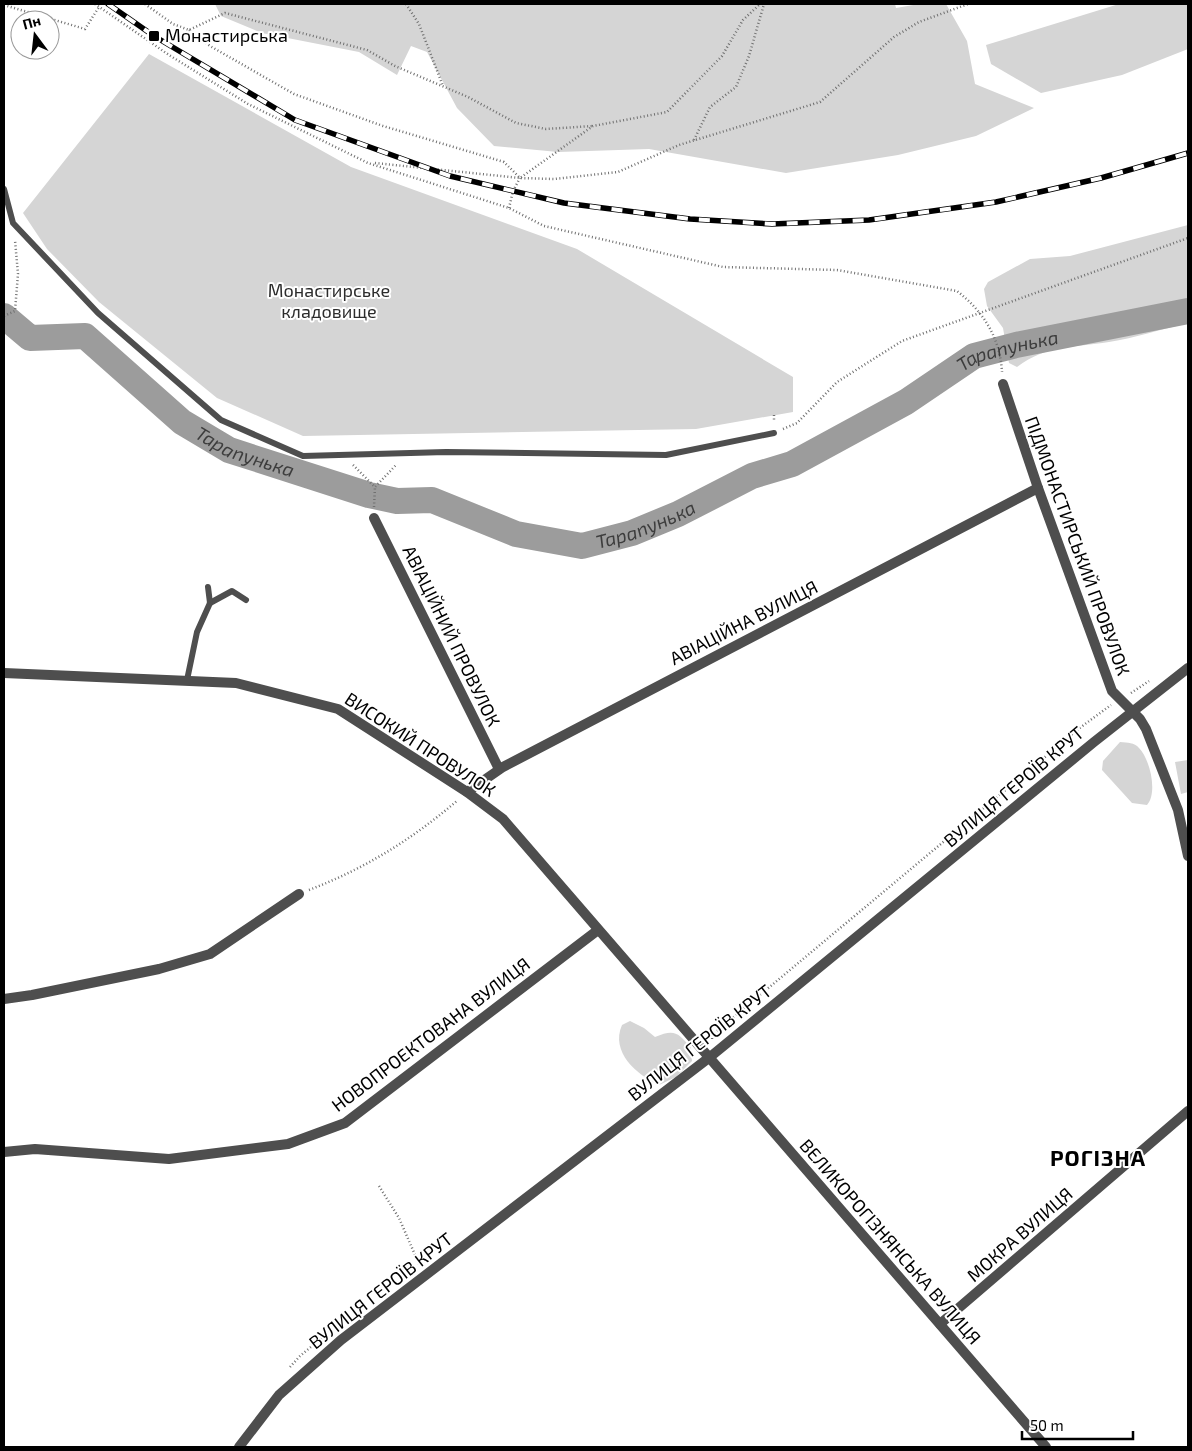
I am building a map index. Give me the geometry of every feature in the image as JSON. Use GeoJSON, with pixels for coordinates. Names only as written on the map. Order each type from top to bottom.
{"type":"FeatureCollection","features":[{"type":"Feature","properties":{"kind":"street","name":"ПІДМОНАСТИРСЬКИЙ ПРОВУЛОК"},"geometry":{"type":"LineString","coordinates":[[1003,384],[1038,488],[1112,691],[1140,719],[1146,730],[1178,810],[1188,856]]}},
{"type":"Feature","properties":{"kind":"street","name":"АВІАЦІЙНА ВУЛИЦЯ"},"geometry":{"type":"LineString","coordinates":[[467,792],[499,769],[1038,488]]}},
{"type":"Feature","properties":{"kind":"street","name":"АВІАЦІЙНИЙ ПРОВУЛОК"},"geometry":{"type":"LineString","coordinates":[[374,518],[499,769]]}},
{"type":"Feature","properties":{"kind":"street","name":"ВУЛИЦЯ ГЕРОЇВ КРУТ"},"geometry":{"type":"LineString","coordinates":[[239,1447],[279,1395],[342,1340],[710,1057],[1188,668]]}},
{"type":"Feature","properties":{"kind":"street","name":"ВИСОКИЙ ПРОВУЛОК"},"geometry":{"type":"LineString","coordinates":[[4,673],[236,682],[338,709],[467,792],[503,819],[710,1057]]}},
{"type":"Feature","properties":{"kind":"street"},"geometry":{"type":"LineString","coordinates":[[4,999],[160,969],[210,954],[299,894]]}},
{"type":"Feature","properties":{"kind":"street","name":"НОВОПРОЕКТОВАНА ВУЛИЦЯ"},"geometry":{"type":"LineString","coordinates":[[4,1152],[35,1149],[169,1159],[288,1144],[344,1123],[598,930]]}},
{"type":"Feature","properties":{"kind":"street","name":"ВЕЛИКОРОГІЗНЯНСЬКА ВУЛИЦЯ"},"geometry":{"type":"LineString","coordinates":[[710,1057],[764,1123],[1046,1447]]}},
{"type":"Feature","properties":{"kind":"street","name":"МОКРА ВУЛИЦЯ"},"geometry":{"type":"LineString","coordinates":[[940,1324],[1188,1111]]}},
{"type":"Feature","properties":{"kind":"lane"},"geometry":{"type":"LineString","coordinates":[[4,189],[13,223],[98,313],[222,420],[303,456],[407,453],[666,455],[774,432]]}},
{"type":"Feature","properties":{"kind":"lane"},"geometry":{"type":"LineString","coordinates":[[187,680],[197,632],[210,603],[208,587]]}},
{"type":"Feature","properties":{"kind":"lane"},"geometry":{"type":"LineString","coordinates":[[210,603],[232,592],[246,600]]}},
{"type":"Feature","properties":{"kind":"path"},"geometry":{"type":"LineString","coordinates":[[95,4],[169,55],[248,104],[368,163],[509,208],[544,226],[723,268],[837,270],[956,291],[970,301],[995,334],[1001,353],[1003,384]]}},
{"type":"Feature","properties":{"kind":"path"},"geometry":{"type":"LineString","coordinates":[[145,4],[173,24],[188,30],[210,46],[294,94],[383,126],[504,162],[520,178]]}},
{"type":"Feature","properties":{"kind":"path"},"geometry":{"type":"LineString","coordinates":[[406,4],[419,24],[444,87]]}},
{"type":"Feature","properties":{"kind":"path"},"geometry":{"type":"LineString","coordinates":[[188,30],[225,13],[367,50],[395,66],[444,87],[516,123],[546,129],[593,126],[667,112],[722,56],[743,20],[760,4]]}},
{"type":"Feature","properties":{"kind":"path"},"geometry":{"type":"LineString","coordinates":[[694,140],[710,108],[736,87],[764,4]]}},
{"type":"Feature","properties":{"kind":"path"},"geometry":{"type":"LineString","coordinates":[[368,163],[520,178],[554,179],[618,172],[694,140],[820,102],[894,37],[919,22],[968,4]]}},
{"type":"Feature","properties":{"kind":"path"},"geometry":{"type":"LineString","coordinates":[[4,5],[85,29],[99,7]]}},
{"type":"Feature","properties":{"kind":"path"},"geometry":{"type":"LineString","coordinates":[[509,208],[513,191],[520,178],[593,126]]}},
{"type":"Feature","properties":{"kind":"path"},"geometry":{"type":"LineString","coordinates":[[4,316],[15,311],[18,274],[13,223]]}},
{"type":"Feature","properties":{"kind":"path"},"geometry":{"type":"LineString","coordinates":[[774,432],[797,423],[836,382],[902,340],[1188,238]]}},
{"type":"Feature","properties":{"kind":"path"},"geometry":{"type":"LineString","coordinates":[[374,506],[375,487],[407,453]]}},
{"type":"Feature","properties":{"kind":"path"},"geometry":{"type":"LineString","coordinates":[[343,455],[375,487]]}},
{"type":"Feature","properties":{"kind":"path"},"geometry":{"type":"LineString","coordinates":[[713,1045],[712,1035],[1081,727],[1121,699],[1157,678]]}},
{"type":"Feature","properties":{"kind":"path"},"geometry":{"type":"LineString","coordinates":[[299,894],[350,874],[381,857],[427,827],[467,792]]}},
{"type":"Feature","properties":{"kind":"path"},"geometry":{"type":"LineString","coordinates":[[379,1186],[399,1218],[421,1268]]}},
{"type":"Feature","properties":{"kind":"green space"},"geometry":{"type":"Polygon","coordinates":[[[215,4],[895,4],[896,8],[919,4],[946,4],[967,41],[975,84],[1034,108],[976,136],[898,155],[786,173],[649,149],[558,152],[494,146],[457,108],[427,52],[411,46],[397,75],[359,52],[262,33],[221,16],[215,4]]]}},
{"type":"Feature","properties":{"kind":"green space"},"geometry":{"type":"Polygon","coordinates":[[[1119,4],[1188,4],[1188,49],[1122,75],[1041,93],[991,64],[986,45],[1119,4]]]}},
{"type":"Feature","properties":{"kind":"green space","name":"Монастирське кладовище"},"geometry":{"type":"Polygon","coordinates":[[[149,54],[351,167],[577,249],[793,377],[793,412],[696,429],[303,436],[217,398],[99,302],[47,249],[23,213],[149,54]]]}},
{"type":"Feature","properties":{"kind":"green space"},"geometry":{"type":"Polygon","coordinates":[[[1188,225],[1188,323],[1119,340],[1061,348],[1039,354],[1017,367],[1009,363],[1003,328],[987,306],[984,289],[988,282],[1030,259],[1070,256],[1188,225]]]}},
{"type":"Feature","properties":{"kind":"green space"},"geometry":{"type":"Polygon","coordinates":[[[1120,742],[1135,745],[1143,753],[1146,760],[1152,785],[1152,793],[1147,805],[1132,803],[1102,770],[1103,761],[1120,742]]]}},
{"type":"Feature","properties":{"kind":"green space"},"geometry":{"type":"Polygon","coordinates":[[[1188,760],[1188,792],[1181,794],[1175,762],[1188,760]]]}},
{"type":"Feature","properties":{"kind":"green space"},"geometry":{"type":"Polygon","coordinates":[[[630,1021],[644,1028],[655,1037],[667,1033],[679,1035],[691,1048],[692,1061],[676,1077],[659,1085],[651,1081],[634,1069],[623,1053],[619,1035],[622,1025],[630,1021]]]}},
{"type":"Feature","properties":{"kind":"waterway","name":"Тарапунька"},"geometry":{"type":"LineString","coordinates":[[4,316],[30,338],[85,336],[182,422],[229,450],[369,495],[397,501],[432,500],[516,534],[582,546],[632,533],[678,514],[752,476],[792,464],[906,402],[974,356],[1016,345],[1188,311]]}},
{"type":"Feature","properties":{"kind":"railway"},"geometry":{"type":"LineString","coordinates":[[108,4],[154,36],[295,120],[450,176],[564,203],[690,219],[772,224],[869,220],[996,202],[1101,178],[1188,153]]}},
{"type":"Feature","properties":{"kind":"place","name":"Монастирська"},"geometry":{"type":"Point","coordinates":[154,36]}},
{"type":"Feature","properties":{"kind":"district","name":"РОГІЗНА"},"geometry":{"type":"Point","coordinates":[1098,1158]}}]}
